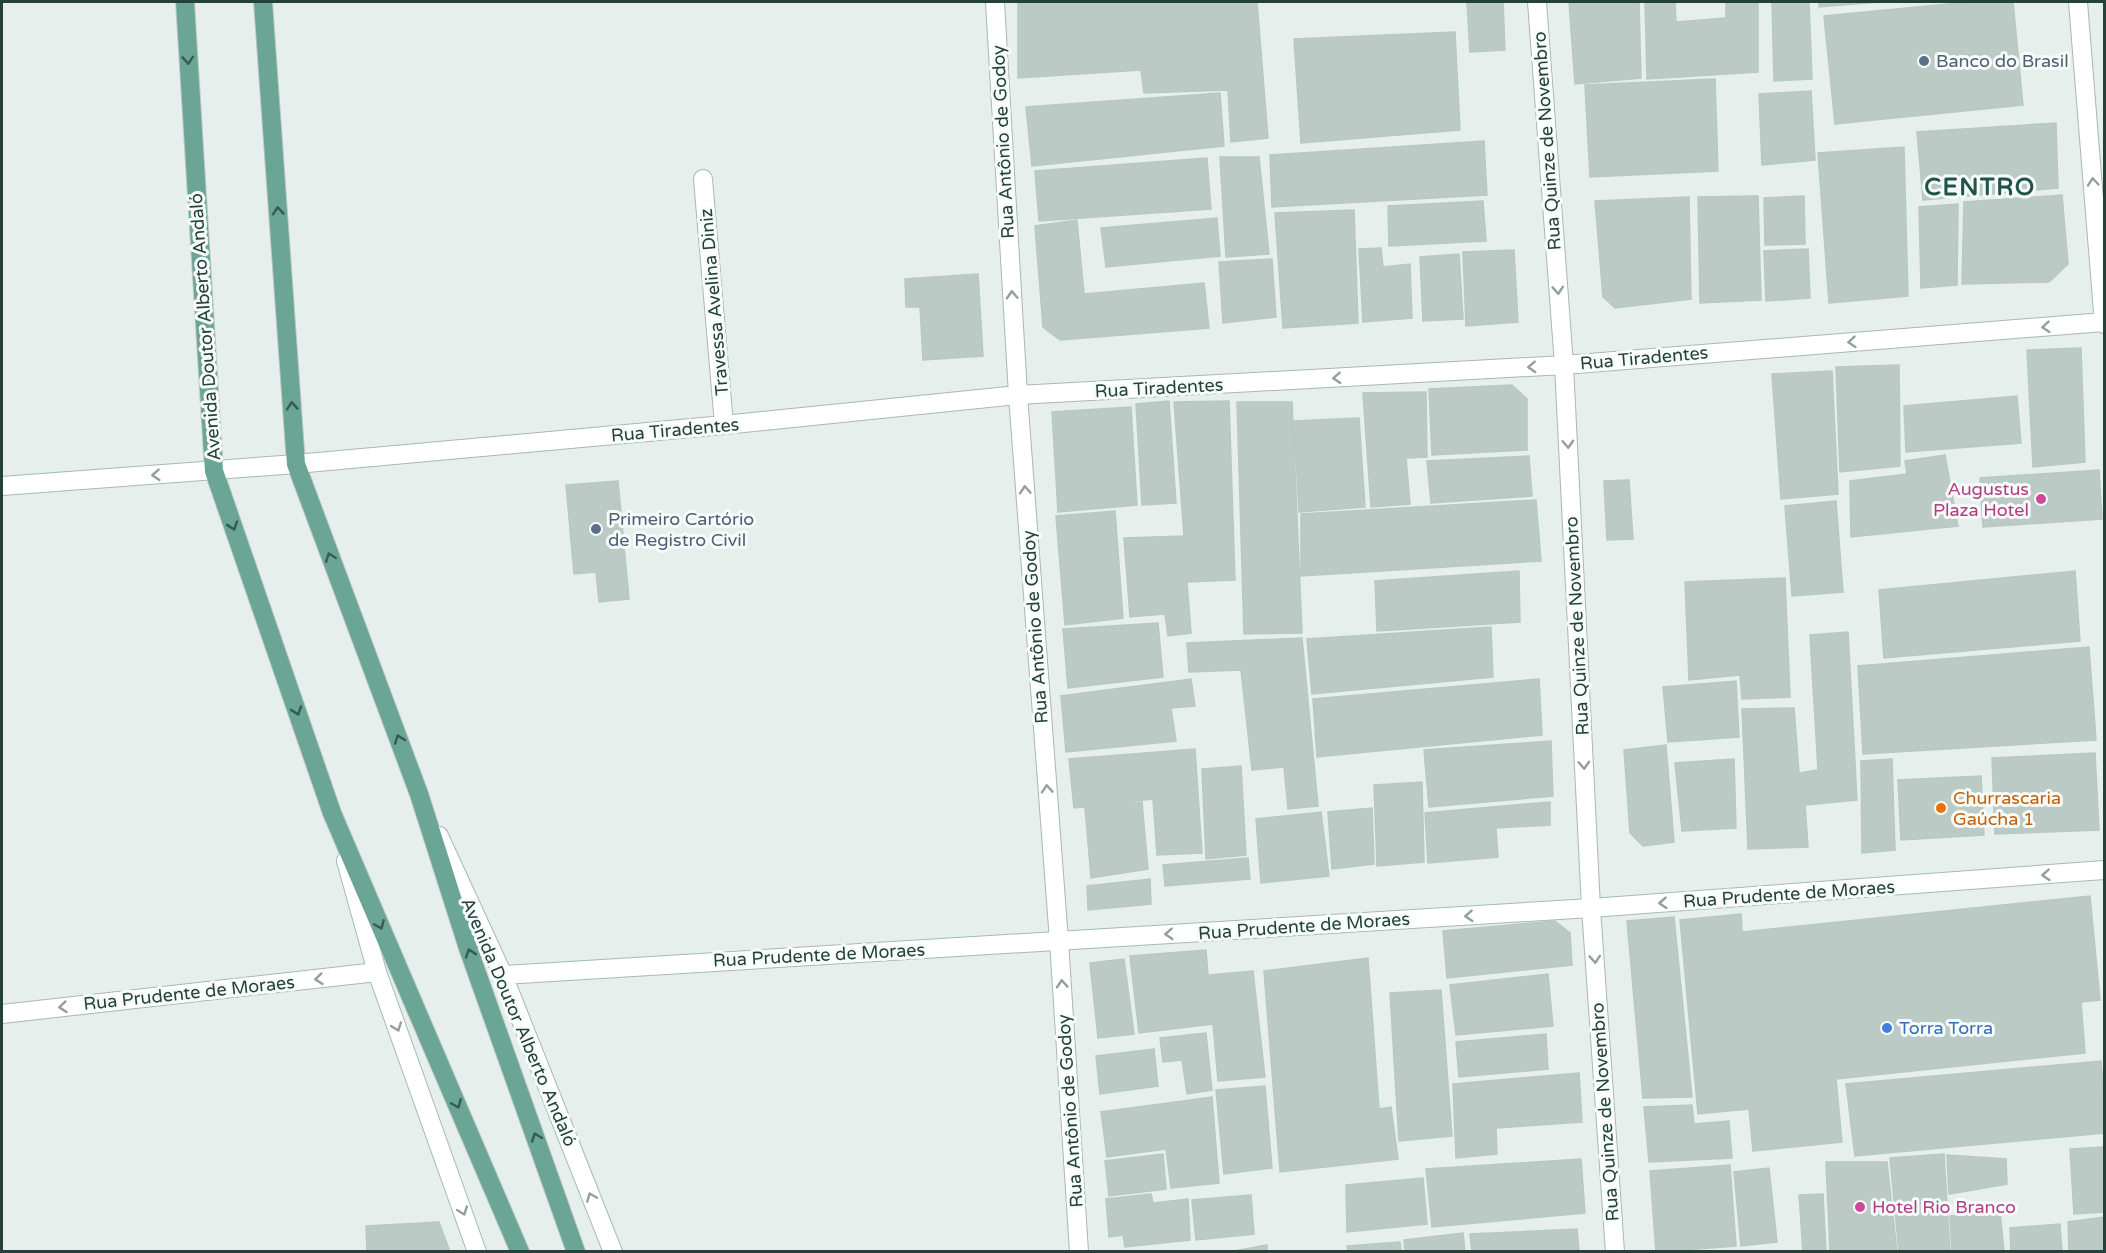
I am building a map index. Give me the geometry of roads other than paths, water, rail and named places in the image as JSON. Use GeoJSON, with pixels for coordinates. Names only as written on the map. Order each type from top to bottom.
{"type":"FeatureCollection","features":[{"type":"Feature","properties":{"kind":"main road","name":"Avenida Doutor Alberto Andaló"},"geometry":{"type":"LineString","coordinates":[[185,2],[214,471],[333,813],[520,1251]]}},
{"type":"Feature","properties":{"kind":"main road","name":"Avenida Doutor Alberto Andaló"},"geometry":{"type":"LineString","coordinates":[[263,2],[296,464],[419,794],[468,948],[576,1251]]}},
{"type":"Feature","properties":{"kind":"street","name":"Rua Antônio de Godoy"},"geometry":{"type":"LineString","coordinates":[[995,2],[1018,395],[1059,941],[1079,1251]]}},
{"type":"Feature","properties":{"kind":"street","name":"Rua Quinze de Novembro"},"geometry":{"type":"LineString","coordinates":[[1537,2],[1564,365],[1591,908],[1615,1251]]}},
{"type":"Feature","properties":{"kind":"street"},"geometry":{"type":"LineString","coordinates":[[2078,2],[2104,323]]}},
{"type":"Feature","properties":{"kind":"street","name":"Travessa Avelina Diniz"},"geometry":{"type":"LineString","coordinates":[[703,179],[724,425]]}},
{"type":"Feature","properties":{"kind":"street","name":"Rua Tiradentes"},"geometry":{"type":"LineString","coordinates":[[2,486],[296,464],[724,425],[1018,395],[1564,365],[2104,323]]}},
{"type":"Feature","properties":{"kind":"street","name":"Avenida Doutor Alberto Andaló"},"geometry":{"type":"LineString","coordinates":[[419,794],[503,975],[613,1251]]}},
{"type":"Feature","properties":{"kind":"street","name":"Avenida Doutor Alberto Andaló"},"geometry":{"type":"LineString","coordinates":[[333,813],[377,972],[477,1251]]}},
{"type":"Feature","properties":{"kind":"street","name":"Rua Prudente de Moraes"},"geometry":{"type":"LineString","coordinates":[[503,975],[1591,908],[2104,870]]}},
{"type":"Feature","properties":{"kind":"street","name":"Rua Prudente de Moraes"},"geometry":{"type":"LineString","coordinates":[[2,1014],[377,972]]}},
{"type":"Feature","properties":{"kind":"place","name":"Banco do Brasil"},"geometry":{"type":"Point","coordinates":[1924,61]}},
{"type":"Feature","properties":{"kind":"place","name":"Augustus Plaza Hotel"},"geometry":{"type":"Point","coordinates":[2041,499]}},
{"type":"Feature","properties":{"kind":"place","name":"Primeiro Cartório de Registro Civil"},"geometry":{"type":"Point","coordinates":[596,529]}},
{"type":"Feature","properties":{"kind":"place","name":"Churrascaria Gaúcha 1"},"geometry":{"type":"Point","coordinates":[1941,808]}},
{"type":"Feature","properties":{"kind":"place","name":"Torra Torra"},"geometry":{"type":"Point","coordinates":[1887,1028]}},
{"type":"Feature","properties":{"kind":"place","name":"Hotel Rio Branco"},"geometry":{"type":"Point","coordinates":[1860,1207]}},
{"type":"Feature","properties":{"kind":"district","name":"CENTRO"},"geometry":{"type":"Point","coordinates":[1980,187]}}]}
